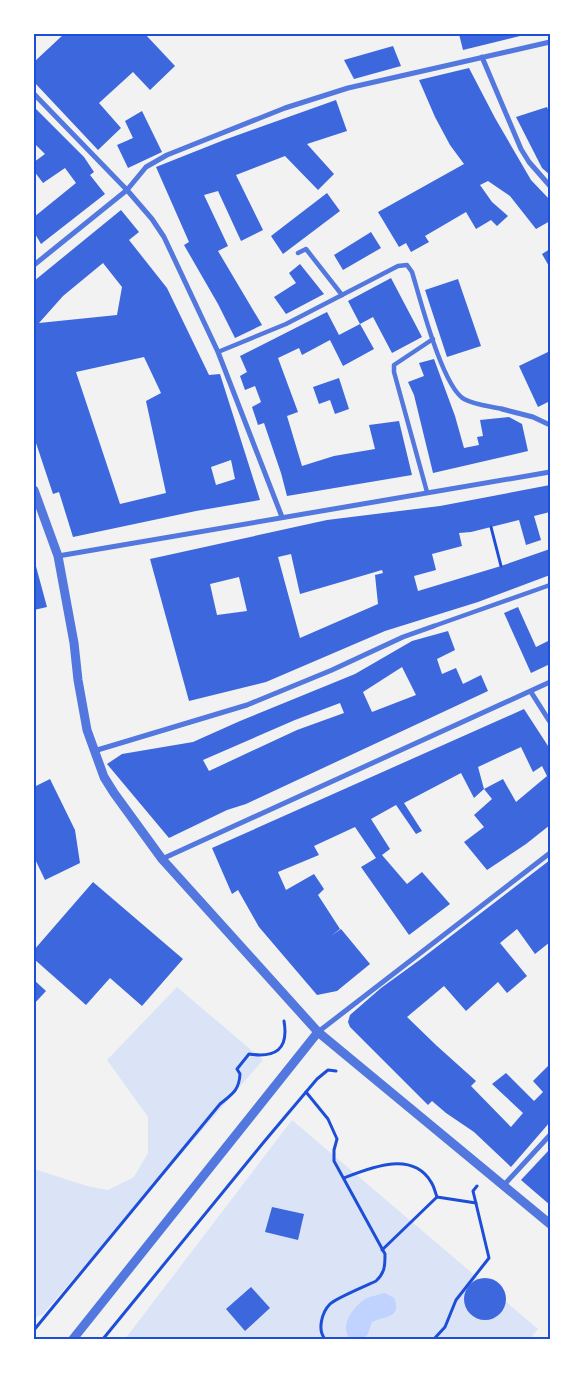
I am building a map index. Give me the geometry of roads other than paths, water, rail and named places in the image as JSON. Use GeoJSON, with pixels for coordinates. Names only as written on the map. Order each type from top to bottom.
{"type":"FeatureCollection","features":[{"type":"Feature","properties":{"kind":"street"},"geometry":{"type":"LineString","coordinates":[[34,266],[127,190],[146,167],[167,155],[285,108],[348,88],[550,42]]}},
{"type":"Feature","properties":{"kind":"street"},"geometry":{"type":"LineString","coordinates":[[482,57],[521,149],[529,162],[550,186]]}},
{"type":"Feature","properties":{"kind":"street"},"geometry":{"type":"LineString","coordinates":[[34,94],[127,190],[152,219],[164,237],[218,352],[282,517]]}},
{"type":"Feature","properties":{"kind":"street"},"geometry":{"type":"LineString","coordinates":[[298,253],[306,249],[342,295]]}},
{"type":"Feature","properties":{"kind":"street"},"geometry":{"type":"LineString","coordinates":[[218,352],[286,324],[398,266],[407,265],[412,272],[433,339],[450,383],[456,392],[464,399],[477,404],[533,417],[550,425]]}},
{"type":"Feature","properties":{"kind":"street"},"geometry":{"type":"LineString","coordinates":[[427,492],[394,372],[394,365],[433,339]]}},
{"type":"Feature","properties":{"kind":"street"},"geometry":{"type":"LineString","coordinates":[[58,556],[550,472]]}},
{"type":"Feature","properties":{"kind":"street"},"geometry":{"type":"LineString","coordinates":[[34,490],[58,556],[74,642],[78,680],[87,730],[104,777],[114,793],[162,859],[318,1032],[550,1224]]}},
{"type":"Feature","properties":{"kind":"street"},"geometry":{"type":"LineString","coordinates":[[94,752],[247,705],[332,670],[403,637],[550,585]]}},
{"type":"Feature","properties":{"kind":"street"},"geometry":{"type":"LineString","coordinates":[[162,859],[550,682]]}},
{"type":"Feature","properties":{"kind":"street"},"geometry":{"type":"LineString","coordinates":[[530,692],[550,722]]}},
{"type":"Feature","properties":{"kind":"street"},"geometry":{"type":"LineString","coordinates":[[73,1339],[318,1032],[550,854]]}},
{"type":"Feature","properties":{"kind":"street"},"geometry":{"type":"LineString","coordinates":[[504,1184],[550,1135]]}},
{"type":"Feature","properties":{"kind":"water"},"geometry":{"type":"Polygon","coordinates":[[[385,1293],[394,1298],[396,1309],[394,1313],[372,1322],[368,1334],[362,1339],[351,1339],[346,1329],[352,1312],[365,1299],[385,1293]]]}}]}
